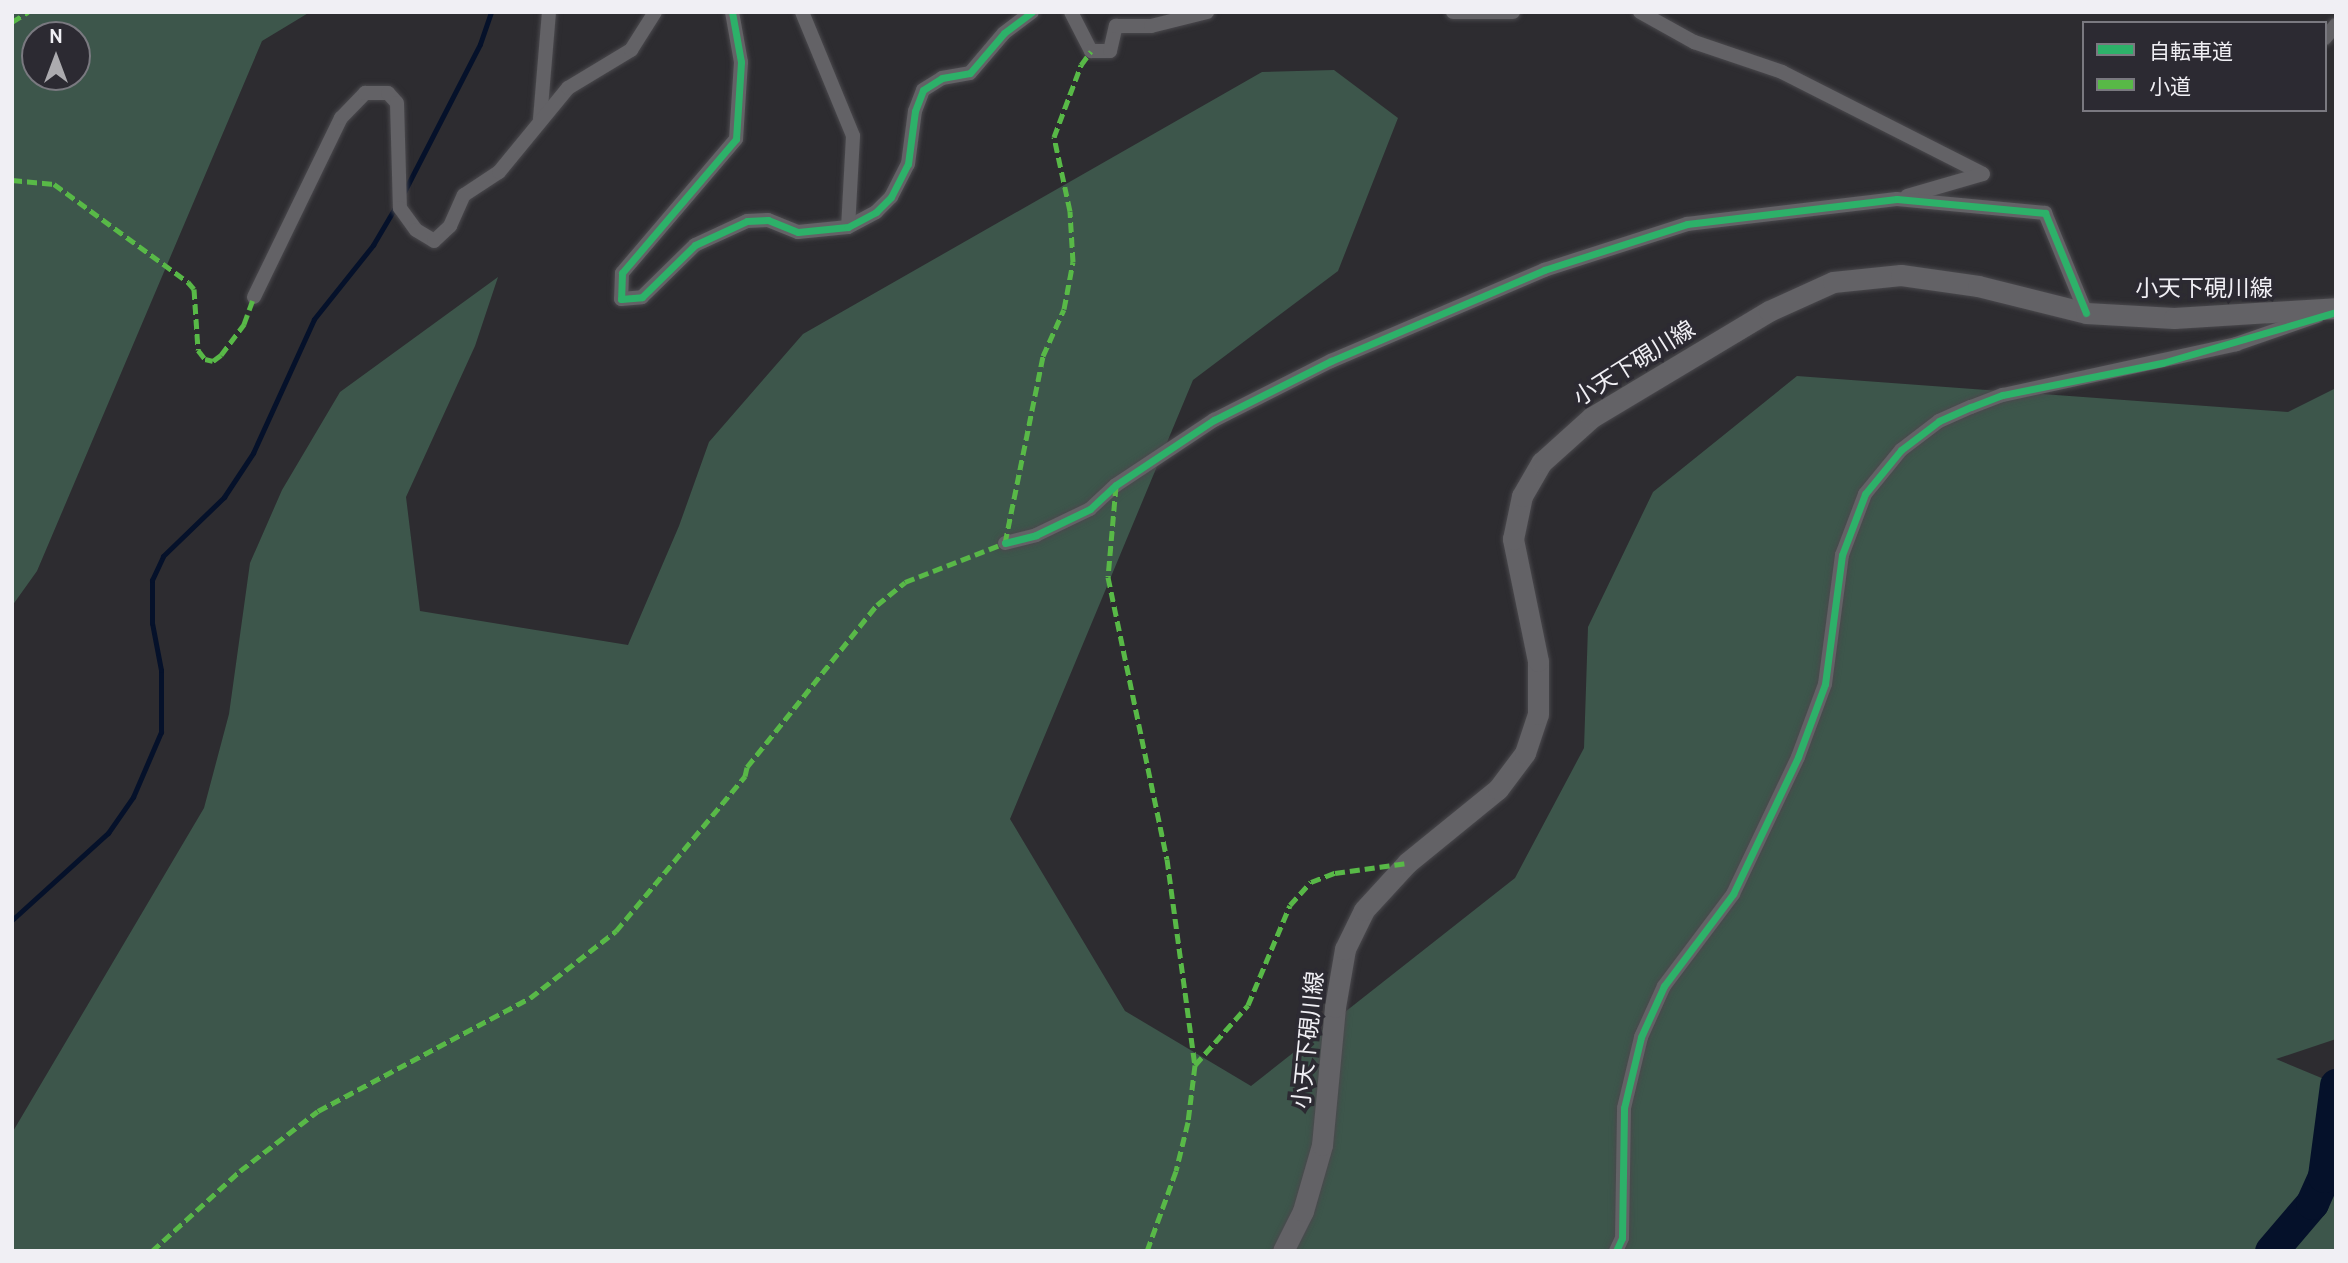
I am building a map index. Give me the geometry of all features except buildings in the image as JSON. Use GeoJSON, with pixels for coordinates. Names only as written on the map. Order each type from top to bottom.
{"type":"FeatureCollection","features":[{"type":"Feature","properties":{"kind":"main road","name":"小天下硯川線"},"geometry":{"type":"LineString","coordinates":[[1283,1251],[1303,1211],[1322,1145],[1335,1007],[1345,949],[1364,910],[1406,863],[1498,789],[1525,753],[1538,714],[1538,661],[1513,539],[1521,496],[1542,462],[1592,417],[1769,311],[1833,282],[1901,275],[1978,286],[2086,313],[2174,318],[2336,310]]}},
{"type":"Feature","properties":{"kind":"street"},"geometry":{"type":"LineString","coordinates":[[540,119],[549,12]]}},
{"type":"Feature","properties":{"kind":"street"},"geometry":{"type":"LineString","coordinates":[[254,297],[300,194],[341,118],[365,93],[388,93],[397,103],[400,208],[416,230],[434,241],[450,226],[464,195],[499,172],[540,119],[585,75],[631,50],[655,12]]}},
{"type":"Feature","properties":{"kind":"street"},"geometry":{"type":"LineString","coordinates":[[732,12],[741,62],[736,139],[622,273],[621,299],[642,297],[695,245],[747,221],[768,220],[798,232],[848,227],[876,212],[902,180],[923,90],[942,78],[970,73],[1004,33],[1032,12]]}},
{"type":"Feature","properties":{"kind":"street"},"geometry":{"type":"LineString","coordinates":[[802,12],[853,136],[848,227]]}},
{"type":"Feature","properties":{"kind":"street"},"geometry":{"type":"LineString","coordinates":[[1070,12],[1091,51],[1110,51],[1115,26],[1151,26],[1207,12]]}},
{"type":"Feature","properties":{"kind":"street"},"geometry":{"type":"LineString","coordinates":[[1452,12],[1513,12]]}},
{"type":"Feature","properties":{"kind":"street"},"geometry":{"type":"LineString","coordinates":[[1005,543],[1036,535],[1090,509],[1116,485],[1214,420],[1331,361],[1544,270],[1687,224],[1897,199],[1983,174],[1782,72],[1694,42],[1640,12]]}},
{"type":"Feature","properties":{"kind":"street"},"geometry":{"type":"LineString","coordinates":[[1897,199],[2045,213],[2086,313]]}},
{"type":"Feature","properties":{"kind":"street"},"geometry":{"type":"LineString","coordinates":[[1616,1251],[1622,1238],[1624,1108],[1641,1037],[1664,986],[1733,894],[1798,757],[1825,684],[1842,555],[1865,494],[1900,450],[1939,421],[1971,407],[2003,395],[2162,363],[2336,310]]}},
{"type":"Feature","properties":{"kind":"green space"},"geometry":{"type":"Polygon","coordinates":[[[12,12],[310,12],[262,41],[37,571],[12,606],[12,12]]]}},
{"type":"Feature","properties":{"kind":"green space"},"geometry":{"type":"Polygon","coordinates":[[[1334,70],[1398,118],[1338,271],[1193,380],[1010,819],[1125,1011],[1251,1086],[1515,878],[1584,748],[1588,627],[1653,492],[1797,376],[2288,412],[2336,388],[2336,1039],[2276,1059],[2336,1084],[2336,1251],[12,1251],[12,1133],[204,808],[229,714],[250,563],[282,490],[340,392],[498,277],[475,346],[406,497],[420,611],[628,645],[679,526],[709,442],[803,334],[1262,72],[1334,70]]]}},
{"type":"Feature","properties":{"kind":"waterway"},"geometry":{"type":"LineString","coordinates":[[404,192],[480,44],[491,12]]}},
{"type":"Feature","properties":{"kind":"waterway"},"geometry":{"type":"LineString","coordinates":[[12,920],[108,833],[133,797],[161,732],[161,670],[152,623],[152,580],[163,556],[224,497],[253,453],[314,319],[373,245],[396,206]]}},
{"type":"Feature","properties":{"kind":"waterway"},"geometry":{"type":"LineString","coordinates":[[2271,1251],[2312,1203],[2324,1176],[2336,1085]]}},
{"type":"Feature","properties":{"kind":"marked path"},"geometry":{"type":"LineString","coordinates":[[12,22],[28,12]]}},
{"type":"Feature","properties":{"kind":"marked path"},"geometry":{"type":"LineString","coordinates":[[152,1251],[240,1171],[318,1111],[530,998],[616,931],[745,776],[747,767],[877,605],[905,582],[1005,543],[1043,356],[1064,309],[1073,262],[1070,211],[1054,137],[1081,65],[1091,51]]}},
{"type":"Feature","properties":{"kind":"marked path"},"geometry":{"type":"LineString","coordinates":[[12,180],[54,184],[188,282],[194,289],[198,350],[205,359],[213,361],[221,355],[244,324],[254,297]]}},
{"type":"Feature","properties":{"kind":"marked path"},"geometry":{"type":"LineString","coordinates":[[1116,486],[1108,577],[1167,859],[1195,1065],[1188,1122],[1176,1171],[1147,1251]]}},
{"type":"Feature","properties":{"kind":"marked path"},"geometry":{"type":"LineString","coordinates":[[1195,1065],[1248,1005],[1290,905],[1311,882],[1335,873],[1407,863]]}},
{"type":"Feature","properties":{"kind":"cycle path"},"geometry":{"type":"LineString","coordinates":[[732,12],[741,62],[736,139],[622,273],[621,299],[642,297],[695,245],[747,221],[768,220],[798,232],[848,227],[876,212],[891,197],[908,164],[915,111],[923,90],[942,78],[970,73],[1004,33],[1032,12]]}},
{"type":"Feature","properties":{"kind":"cycle path"},"geometry":{"type":"LineString","coordinates":[[1005,543],[1036,535],[1090,509],[1116,485],[1214,420],[1331,361],[1544,270],[1687,224],[1897,199],[2045,213],[2086,313]]}},
{"type":"Feature","properties":{"kind":"cycle path"},"geometry":{"type":"LineString","coordinates":[[1616,1251],[1622,1238],[1624,1108],[1641,1037],[1664,986],[1733,894],[1798,757],[1825,684],[1842,555],[1865,494],[1901,450],[1939,421],[1971,407],[2003,395],[2162,363],[2336,312]]}}]}
